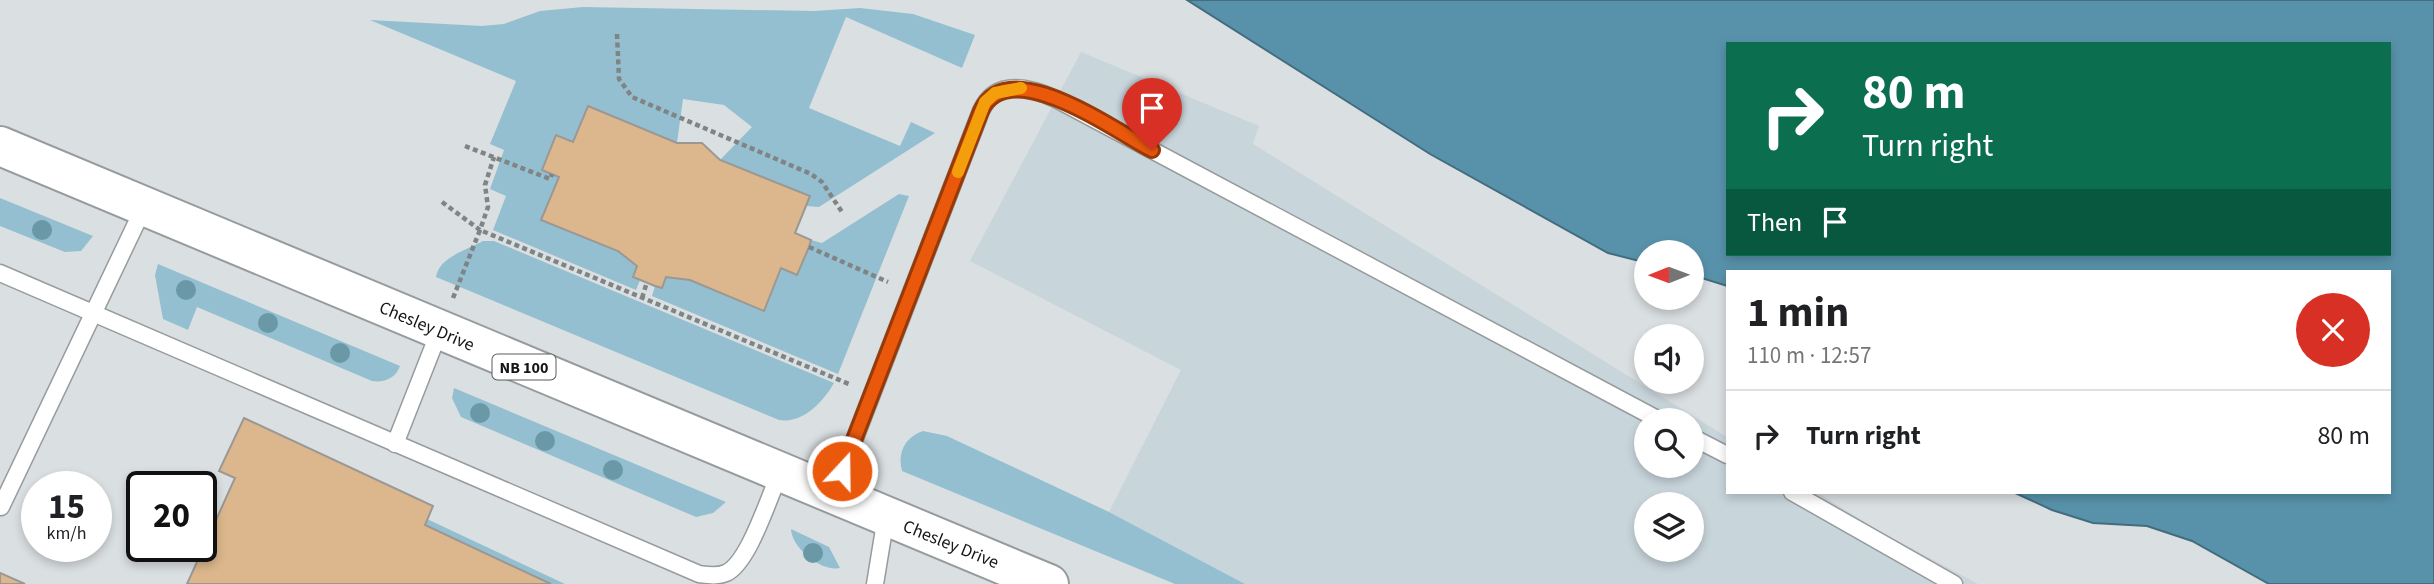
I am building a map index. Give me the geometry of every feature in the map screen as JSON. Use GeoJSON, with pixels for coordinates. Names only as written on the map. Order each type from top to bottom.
{"type":"FeatureCollection","features":[{"type":"Feature","properties":{"kind":"main road","name":"Chesley Drive"},"geometry":{"type":"LineString","coordinates":[[0,146],[439,332],[1049,584]]}},
{"type":"Feature","properties":{"kind":"lane"},"geometry":{"type":"LineString","coordinates":[[833,495],[985,102],[995,93],[1022,88],[1056,99],[1636,408]]}},
{"type":"Feature","properties":{"kind":"lane"},"geometry":{"type":"LineString","coordinates":[[1,507],[144,207]]}},
{"type":"Feature","properties":{"kind":"lane"},"geometry":{"type":"LineString","coordinates":[[0,273],[681,567],[712,576],[726,573],[745,553],[780,473]]}},
{"type":"Feature","properties":{"kind":"lane"},"geometry":{"type":"LineString","coordinates":[[395,443],[439,332]]}},
{"type":"Feature","properties":{"kind":"lane"},"geometry":{"type":"LineString","coordinates":[[1704,443],[1726,454]]}},
{"type":"Feature","properties":{"kind":"lane"},"geometry":{"type":"LineString","coordinates":[[1796,494],[1954,584]]}},
{"type":"Feature","properties":{"kind":"lane"},"geometry":{"type":"LineString","coordinates":[[875,584],[886,517]]}},
{"type":"Feature","properties":{"kind":"path"},"geometry":{"type":"LineString","coordinates":[[617,34],[619,79],[632,97],[811,174],[822,182],[842,212]]}},
{"type":"Feature","properties":{"kind":"path"},"geometry":{"type":"LineString","coordinates":[[465,146],[550,179],[552,174]]}},
{"type":"Feature","properties":{"kind":"path"},"geometry":{"type":"LineString","coordinates":[[439,332],[488,207],[485,185],[494,157]]}},
{"type":"Feature","properties":{"kind":"path"},"geometry":{"type":"LineString","coordinates":[[442,202],[480,230],[872,394]]}},
{"type":"Feature","properties":{"kind":"path"},"geometry":{"type":"LineString","coordinates":[[809,247],[911,292]]}},
{"type":"Feature","properties":{"kind":"path"},"geometry":{"type":"LineString","coordinates":[[642,298],[647,282]]}},
{"type":"Feature","properties":{"kind":"shaded area"},"geometry":{"type":"Polygon","coordinates":[[[1187,0],[2434,0],[2434,584],[2269,584],[2192,541],[2147,526],[2093,523],[2052,510],[2017,494],[2391,494],[2391,270],[1726,270],[1726,286],[1704,279],[1704,240],[1634,240],[1634,260],[1608,253],[1430,154],[1187,0]]]}},
{"type":"Feature","properties":{"kind":"shaded area"},"geometry":{"type":"Polygon","coordinates":[[[583,7],[814,11],[860,8],[913,14],[975,35],[962,68],[846,17],[809,108],[900,146],[911,122],[935,133],[819,207],[806,206],[810,196],[720,160],[752,127],[724,105],[683,99],[677,143],[588,106],[573,142],[556,135],[559,177],[542,220],[618,251],[637,266],[633,276],[640,280],[636,290],[493,230],[506,196],[490,189],[504,150],[490,144],[516,81],[370,20],[482,26],[504,24],[540,11],[583,7]]]}},
{"type":"Feature","properties":{"kind":"shaded area"},"geometry":{"type":"Polygon","coordinates":[[[1081,52],[1259,126],[1253,144],[1634,380],[1634,394],[1657,394],[1680,408],[1634,408],[1634,478],[1704,478],[1704,423],[1726,436],[1726,494],[1819,494],[1881,532],[1978,584],[1245,584],[1109,512],[1181,370],[970,261],[1081,52]]]}},
{"type":"Feature","properties":{"kind":"shaded area"},"geometry":{"type":"Polygon","coordinates":[[[899,194],[909,196],[838,374],[652,296],[655,286],[662,288],[666,277],[690,280],[764,311],[781,268],[797,274],[811,240],[822,243],[899,194]]]}},
{"type":"Feature","properties":{"kind":"shaded area"},"geometry":{"type":"Polygon","coordinates":[[[0,198],[93,236],[81,251],[65,252],[0,226],[0,198]]]}},
{"type":"Feature","properties":{"kind":"shaded area"},"geometry":{"type":"Polygon","coordinates":[[[483,241],[494,241],[834,383],[818,404],[804,415],[796,419],[779,420],[436,277],[442,264],[448,259],[483,241]]]}},
{"type":"Feature","properties":{"kind":"shaded area"},"geometry":{"type":"Polygon","coordinates":[[[158,264],[400,366],[396,374],[389,379],[372,381],[197,307],[188,330],[163,319],[155,275],[158,264]]]}},
{"type":"Feature","properties":{"kind":"shaded area"},"geometry":{"type":"Polygon","coordinates":[[[454,388],[726,502],[713,513],[696,517],[461,417],[452,398],[454,388]]]}},
{"type":"Feature","properties":{"kind":"shaded area"},"geometry":{"type":"Polygon","coordinates":[[[923,431],[947,436],[1109,512],[1245,584],[1175,584],[902,471],[904,446],[911,437],[923,431]]]}},
{"type":"Feature","properties":{"kind":"shaded area"},"geometry":{"type":"Polygon","coordinates":[[[427,519],[565,584],[551,584],[425,525],[427,519]]]}},
{"type":"Feature","properties":{"kind":"shaded area"},"geometry":{"type":"Polygon","coordinates":[[[791,529],[829,547],[840,568],[825,566],[809,557],[797,544],[791,529]]]}},
{"type":"Feature","properties":{"kind":"building"},"geometry":{"type":"Polygon","coordinates":[[[588,106],[677,143],[702,143],[720,160],[810,196],[795,233],[811,240],[809,247],[797,275],[781,268],[764,311],[690,280],[666,277],[662,288],[655,286],[633,277],[637,266],[618,251],[541,220],[559,177],[542,170],[556,135],[573,142],[588,106]]]}},
{"type":"Feature","properties":{"kind":"building"},"geometry":{"type":"Polygon","coordinates":[[[244,418],[433,506],[425,525],[551,584],[187,584],[197,562],[217,562],[217,518],[235,478],[219,471],[244,418]]]}},
{"type":"Feature","properties":{"kind":"building"},"geometry":{"type":"Polygon","coordinates":[[[0,573],[25,584],[0,584],[0,573]]]}},
{"type":"Feature","properties":{"kind":"slow traffic"},"geometry":{"type":"LineString","coordinates":[[958,172],[985,102],[995,93],[1007,88],[1021,88]]}},
{"type":"Feature","properties":{"kind":"route"},"geometry":{"type":"LineString","coordinates":[[842,471],[985,102],[995,93],[1007,88],[1036,90],[1152,150]]}}]}
